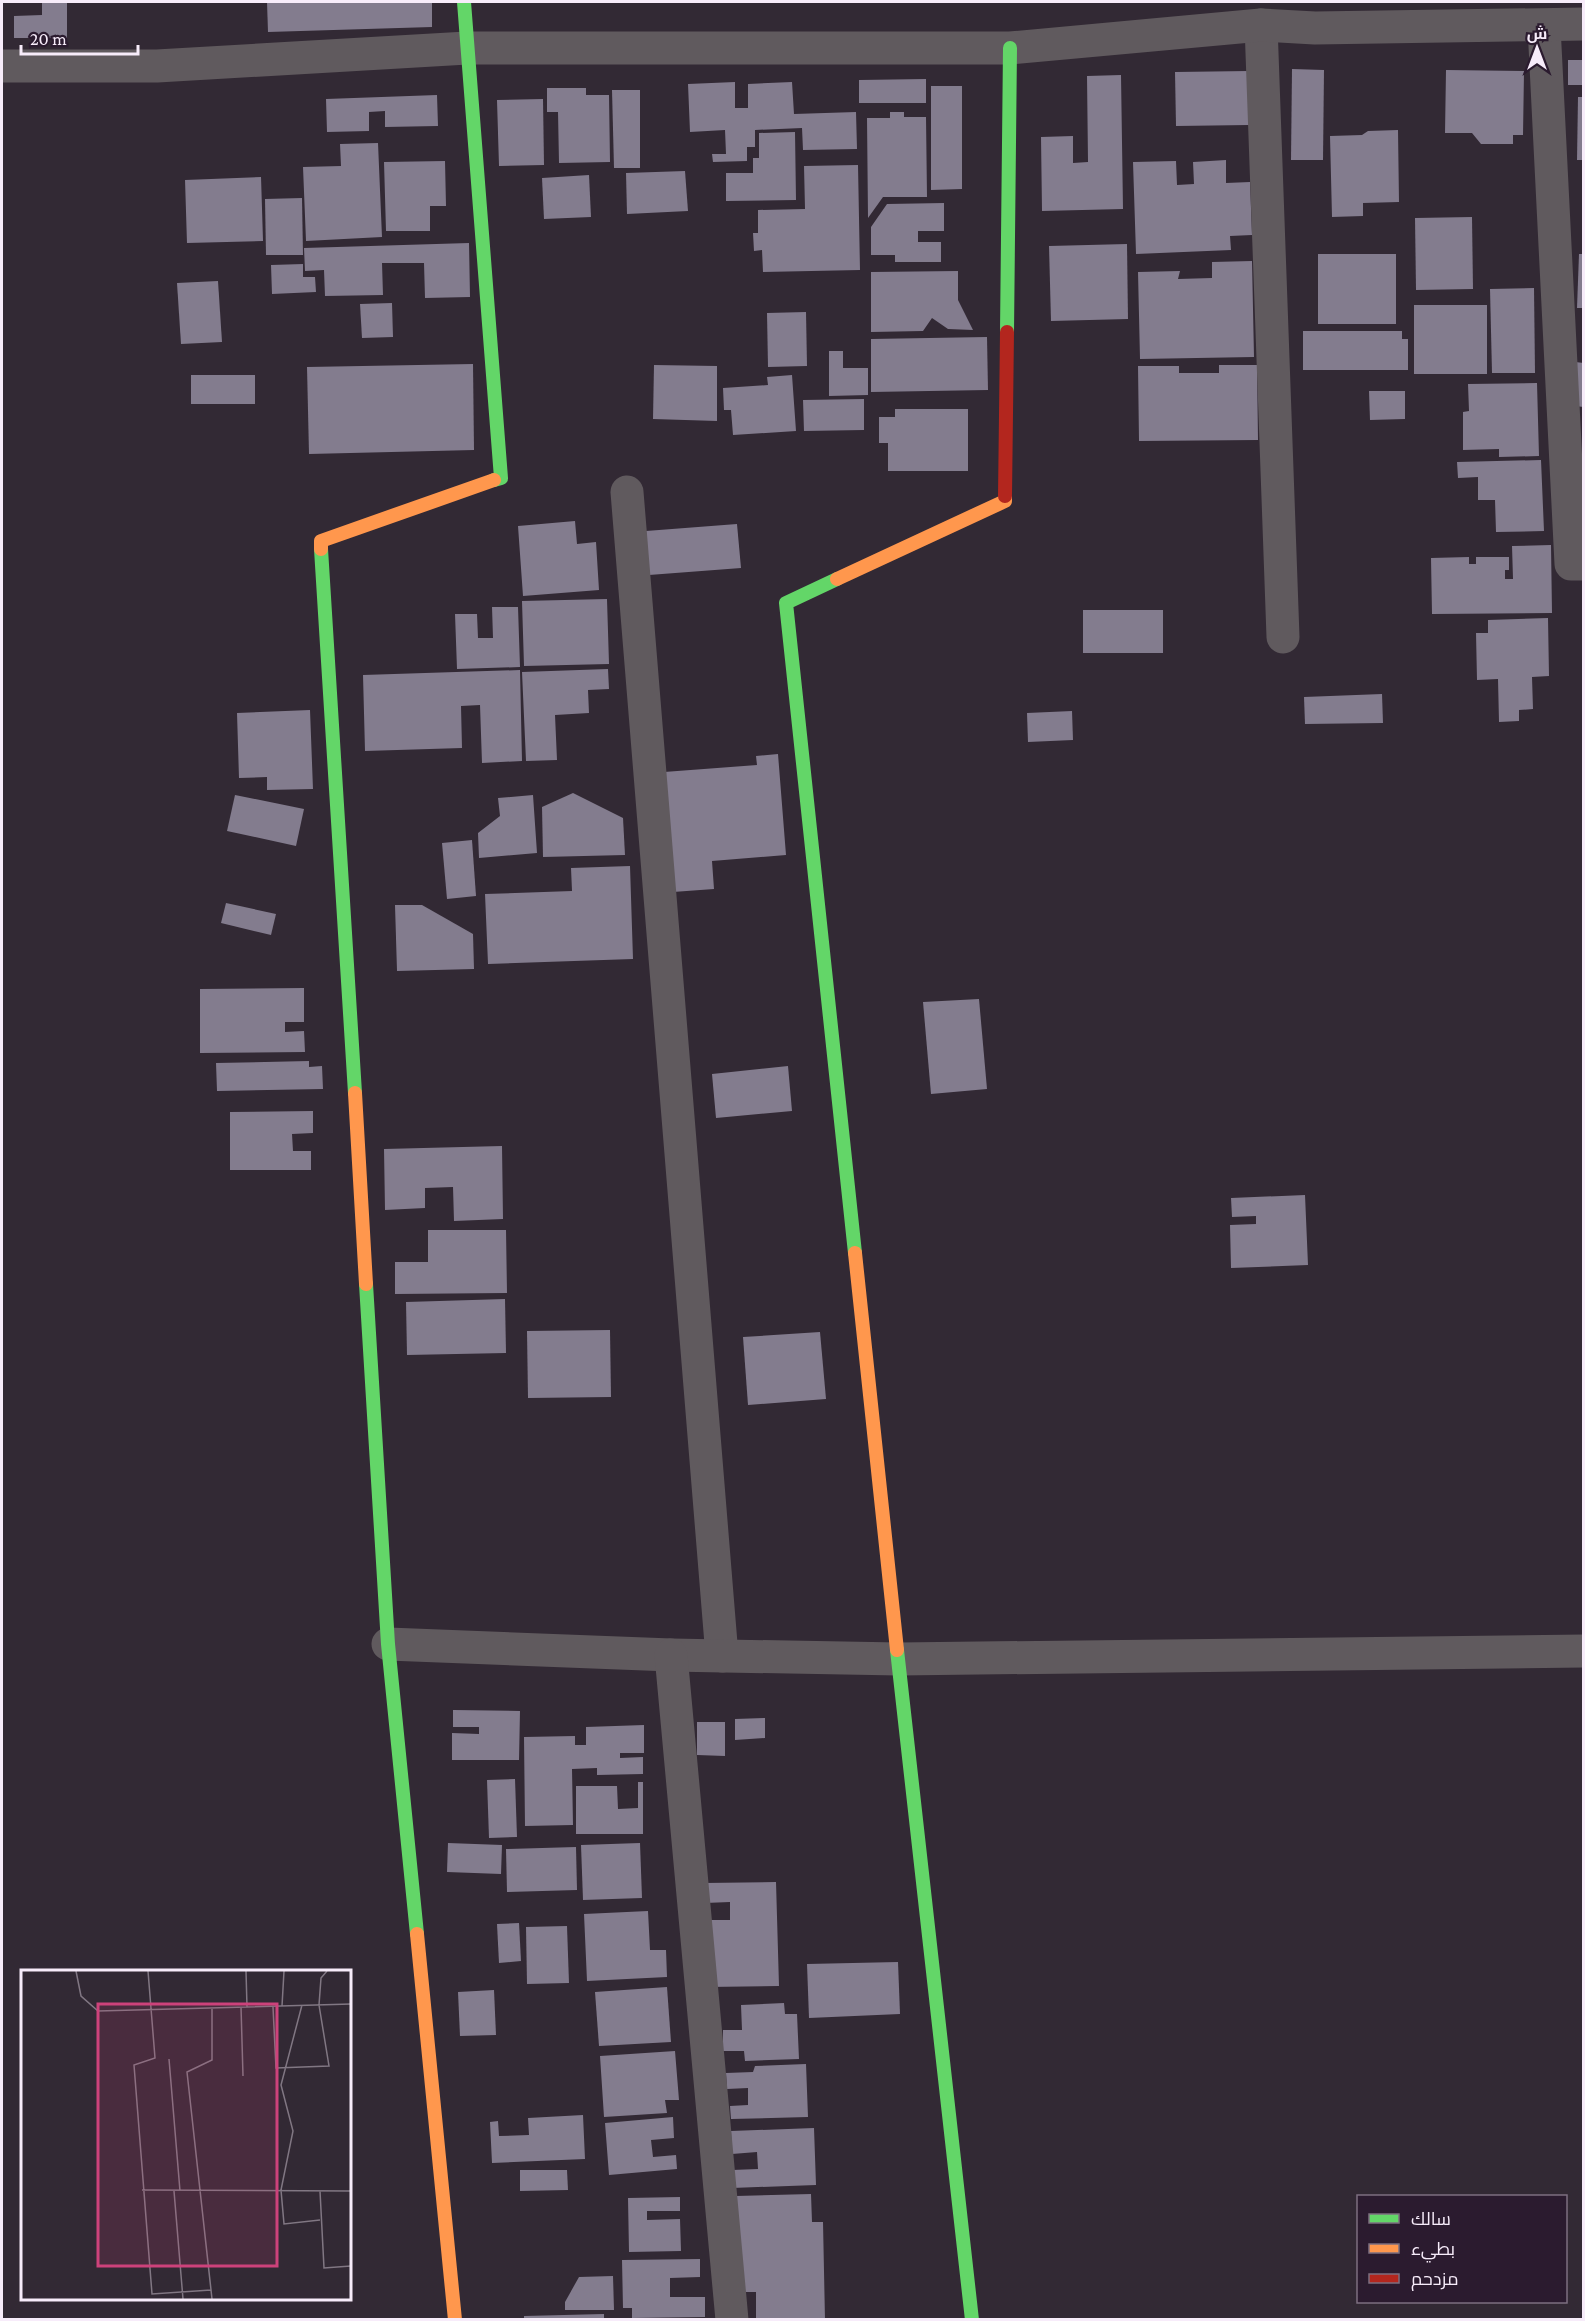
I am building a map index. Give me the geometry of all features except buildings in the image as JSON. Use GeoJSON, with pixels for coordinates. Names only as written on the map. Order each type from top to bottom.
{"type":"FeatureCollection","features":[{"type":"Feature","properties":{"kind":"street"},"geometry":{"type":"LineString","coordinates":[[455,2319],[388,1644],[321,541],[501,478],[464,2]]}},
{"type":"Feature","properties":{"kind":"street"},"geometry":{"type":"LineString","coordinates":[[2,66],[157,66],[467,48],[1010,48],[1261,25],[1315,15],[1544,26],[1584,24]]}},
{"type":"Feature","properties":{"kind":"street"},"geometry":{"type":"LineString","coordinates":[[1261,25],[1283,637]]}},
{"type":"Feature","properties":{"kind":"street"},"geometry":{"type":"LineString","coordinates":[[1544,26],[1571,564],[1584,564]]}},
{"type":"Feature","properties":{"kind":"street"},"geometry":{"type":"LineString","coordinates":[[972,2319],[898,1659],[786,603],[1005,501],[1010,48]]}},
{"type":"Feature","properties":{"kind":"street"},"geometry":{"type":"LineString","coordinates":[[627,492],[722,1656]]}},
{"type":"Feature","properties":{"kind":"street"},"geometry":{"type":"LineString","coordinates":[[388,1644],[671,1655],[898,1659],[1584,1651]]}},
{"type":"Feature","properties":{"kind":"street"},"geometry":{"type":"LineString","coordinates":[[671,1655],[732,2319]]}},
{"type":"Feature","properties":{"kind":"traffic: fast"},"geometry":{"type":"LineString","coordinates":[[464,2],[501,478],[494,480]]}},
{"type":"Feature","properties":{"kind":"traffic: fast"},"geometry":{"type":"LineString","coordinates":[[1007,332],[1010,48]]}},
{"type":"Feature","properties":{"kind":"traffic: fast"},"geometry":{"type":"LineString","coordinates":[[321,549],[355,1093]]}},
{"type":"Feature","properties":{"kind":"traffic: fast"},"geometry":{"type":"LineString","coordinates":[[837,579],[786,603],[855,1253]]}},
{"type":"Feature","properties":{"kind":"traffic: fast"},"geometry":{"type":"LineString","coordinates":[[366,1284],[388,1644],[417,1934]]}},
{"type":"Feature","properties":{"kind":"traffic: fast"},"geometry":{"type":"LineString","coordinates":[[897,1650],[972,2320]]}},
{"type":"Feature","properties":{"kind":"traffic: slow"},"geometry":{"type":"LineString","coordinates":[[321,549],[321,541],[494,480]]}},
{"type":"Feature","properties":{"kind":"traffic: slow"},"geometry":{"type":"LineString","coordinates":[[837,579],[1005,501],[1005,496]]}},
{"type":"Feature","properties":{"kind":"traffic: slow"},"geometry":{"type":"LineString","coordinates":[[355,1093],[366,1284]]}},
{"type":"Feature","properties":{"kind":"traffic: slow"},"geometry":{"type":"LineString","coordinates":[[855,1253],[897,1650]]}},
{"type":"Feature","properties":{"kind":"traffic: slow"},"geometry":{"type":"LineString","coordinates":[[417,1934],[455,2320]]}},
{"type":"Feature","properties":{"kind":"traffic: jam"},"geometry":{"type":"LineString","coordinates":[[1005,496],[1007,332]]}}]}
